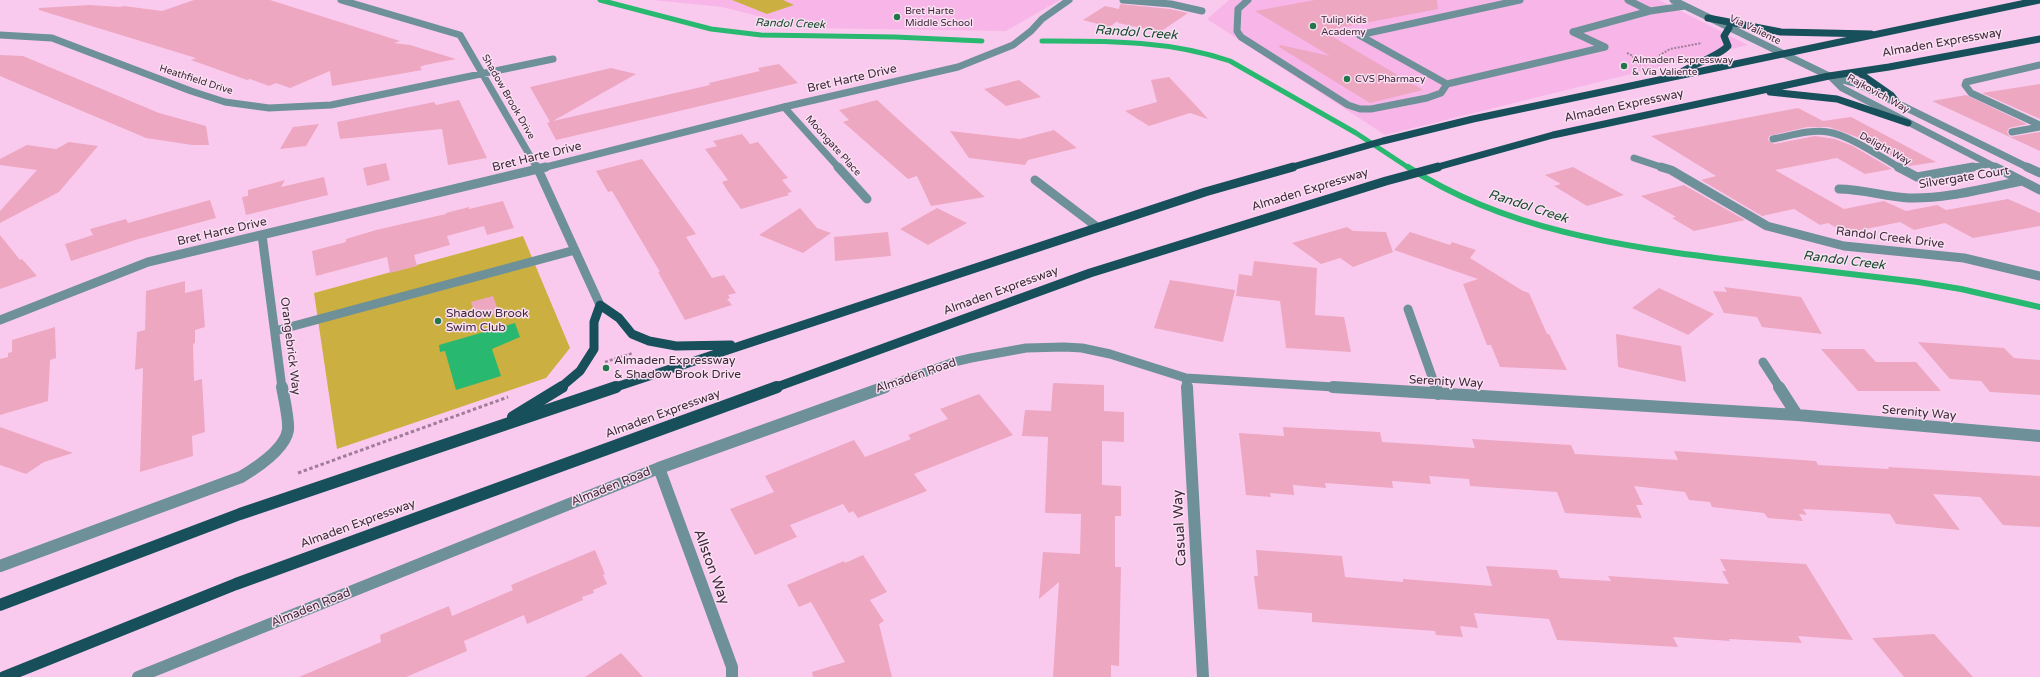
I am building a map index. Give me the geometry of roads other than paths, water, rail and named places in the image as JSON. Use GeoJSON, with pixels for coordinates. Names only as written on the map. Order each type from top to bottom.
{"type":"FeatureCollection","features":[{"type":"Feature","properties":{"kind":"main road","name":"Almaden Expressway"},"geometry":{"type":"LineString","coordinates":[[0,605],[240,514],[740,345],[1205,192],[1383,141],[1473,119],[2040,0]]}},
{"type":"Feature","properties":{"kind":"main road"},"geometry":{"type":"LineString","coordinates":[[1708,18],[1787,32],[1851,32],[1878,35]]}},
{"type":"Feature","properties":{"kind":"main road"},"geometry":{"type":"LineString","coordinates":[[1675,77],[1691,65],[1723,51],[1728,46],[1724,36],[1729,28]]}},
{"type":"Feature","properties":{"kind":"main road","name":"Almaden Expressway"},"geometry":{"type":"LineString","coordinates":[[4,677],[236,584],[1090,273],[1400,177],[1553,135],[1829,76],[2040,39]]}},
{"type":"Feature","properties":{"kind":"main road"},"geometry":{"type":"LineString","coordinates":[[1858,72],[1891,95],[1898,104]]}},
{"type":"Feature","properties":{"kind":"main road"},"geometry":{"type":"LineString","coordinates":[[1762,90],[1837,99],[1908,123]]}},
{"type":"Feature","properties":{"kind":"main road"},"geometry":{"type":"LineString","coordinates":[[500,426],[573,379],[587,362],[594,350],[596,342],[593,327],[600,304],[619,318],[632,334],[649,341],[676,346],[740,345]]}},
{"type":"Feature","properties":{"kind":"street","name":"Shadow Brook Drive"},"geometry":{"type":"LineString","coordinates":[[341,0],[460,35],[538,169],[600,304]]}},
{"type":"Feature","properties":{"kind":"street","name":"Bret Harte Drive"},"geometry":{"type":"LineString","coordinates":[[0,320],[148,262],[538,169],[784,107],[958,67],[1013,45],[1031,31],[1042,19],[1069,0]]}},
{"type":"Feature","properties":{"kind":"street"},"geometry":{"type":"LineString","coordinates":[[1123,0],[1171,4],[1202,11]]}},
{"type":"Feature","properties":{"kind":"street"},"geometry":{"type":"LineString","coordinates":[[1248,0],[1238,9],[1237,31],[1241,37],[1348,105],[1360,109],[1371,109],[1427,98],[1441,93],[1447,84]]}},
{"type":"Feature","properties":{"kind":"street"},"geometry":{"type":"LineString","coordinates":[[1520,0],[1359,35],[1447,84],[1605,47],[1573,32],[1650,11],[1685,6]]}},
{"type":"Feature","properties":{"kind":"street"},"geometry":{"type":"LineString","coordinates":[[1628,0],[1650,11]]}},
{"type":"Feature","properties":{"kind":"street","name":"Via Valiente"},"geometry":{"type":"LineString","coordinates":[[1673,0],[1783,55],[1829,76]]}},
{"type":"Feature","properties":{"kind":"street","name":"Heathfield Drive"},"geometry":{"type":"LineString","coordinates":[[0,35],[52,38],[191,91],[225,102],[270,108],[331,105],[553,59]]}},
{"type":"Feature","properties":{"kind":"street"},"geometry":{"type":"LineString","coordinates":[[2040,65],[1966,82],[1965,86],[1972,93],[2040,126]]}},
{"type":"Feature","properties":{"kind":"street","name":"Rajkovich Way"},"geometry":{"type":"LineString","coordinates":[[1829,76],[1860,85],[2040,173]]}},
{"type":"Feature","properties":{"kind":"street","name":"Rajkovich Way"},"geometry":{"type":"LineString","coordinates":[[1829,76],[1842,88],[2040,190]]}},
{"type":"Feature","properties":{"kind":"street","name":"Moongate Place"},"geometry":{"type":"LineString","coordinates":[[784,107],[867,199]]}},
{"type":"Feature","properties":{"kind":"street"},"geometry":{"type":"LineString","coordinates":[[2012,132],[2040,126]]}},
{"type":"Feature","properties":{"kind":"street","name":"Delight Way"},"geometry":{"type":"LineString","coordinates":[[1773,139],[1815,132],[1828,132],[1842,136],[1917,177],[1989,164]]}},
{"type":"Feature","properties":{"kind":"street","name":"Randol Creek Drive"},"geometry":{"type":"LineString","coordinates":[[1634,158],[1671,170],[1767,226],[1844,246],[1964,258],[2040,276]]}},
{"type":"Feature","properties":{"kind":"street"},"geometry":{"type":"LineString","coordinates":[[1035,180],[1097,227]]}},
{"type":"Feature","properties":{"kind":"street","name":"Silvergate Court"},"geometry":{"type":"LineString","coordinates":[[1839,189],[1853,189],[1892,196],[1928,197],[2022,181]]}},
{"type":"Feature","properties":{"kind":"street","name":"Orangebrick Way"},"geometry":{"type":"LineString","coordinates":[[0,566],[216,487],[241,476],[272,455],[282,444],[288,430],[262,235]]}},
{"type":"Feature","properties":{"kind":"street"},"geometry":{"type":"LineString","coordinates":[[275,331],[575,250]]}},
{"type":"Feature","properties":{"kind":"street"},"geometry":{"type":"LineString","coordinates":[[1408,309],[1438,394]]}},
{"type":"Feature","properties":{"kind":"street","name":"Almaden Road"},"geometry":{"type":"LineString","coordinates":[[138,677],[659,468],[954,362],[990,353],[1053,346],[1098,350]]}},
{"type":"Feature","properties":{"kind":"street","name":"Serenity Way"},"geometry":{"type":"LineString","coordinates":[[1098,350],[1186,378],[1797,415],[2040,436]]}},
{"type":"Feature","properties":{"kind":"street"},"geometry":{"type":"LineString","coordinates":[[1763,362],[1797,415]]}},
{"type":"Feature","properties":{"kind":"street","name":"Casual Way"},"geometry":{"type":"LineString","coordinates":[[1186,378],[1203,677]]}},
{"type":"Feature","properties":{"kind":"street","name":"Allston Way"},"geometry":{"type":"LineString","coordinates":[[659,468],[732,667],[732,677]]}},
{"type":"Feature","properties":{"kind":"waterway","name":"Randol Creek"},"geometry":{"type":"LineString","coordinates":[[600,0],[711,29],[761,35],[895,37],[982,41]]}},
{"type":"Feature","properties":{"kind":"waterway","name":"Randol Creek"},"geometry":{"type":"LineString","coordinates":[[1042,41],[1090,41],[1161,45],[1207,54],[1230,61],[1356,133],[1409,168]]}},
{"type":"Feature","properties":{"kind":"waterway","name":"Randol Creek"},"geometry":{"type":"LineString","coordinates":[[1408,167],[1445,189],[1484,206],[1523,220],[1564,232],[1605,241],[1690,255],[1918,282],[1961,289],[2040,307]]}},
{"type":"Feature","properties":{"kind":"place","name":"Bret Harte Middle School"},"geometry":{"type":"Point","coordinates":[897,17]}},
{"type":"Feature","properties":{"kind":"place","name":"Tulip Kids Academy"},"geometry":{"type":"Point","coordinates":[1313,26]}},
{"type":"Feature","properties":{"kind":"place","name":"Almaden Expressway & Via Valiente"},"geometry":{"type":"Point","coordinates":[1624,66]}},
{"type":"Feature","properties":{"kind":"place","name":"CVS Pharmacy"},"geometry":{"type":"Point","coordinates":[1347,79]}},
{"type":"Feature","properties":{"kind":"place","name":"Shadow Brook Swim Club"},"geometry":{"type":"Point","coordinates":[438,321]}},
{"type":"Feature","properties":{"kind":"place","name":"Almaden Expressway & Shadow Brook Drive"},"geometry":{"type":"Point","coordinates":[606,368]}}]}
